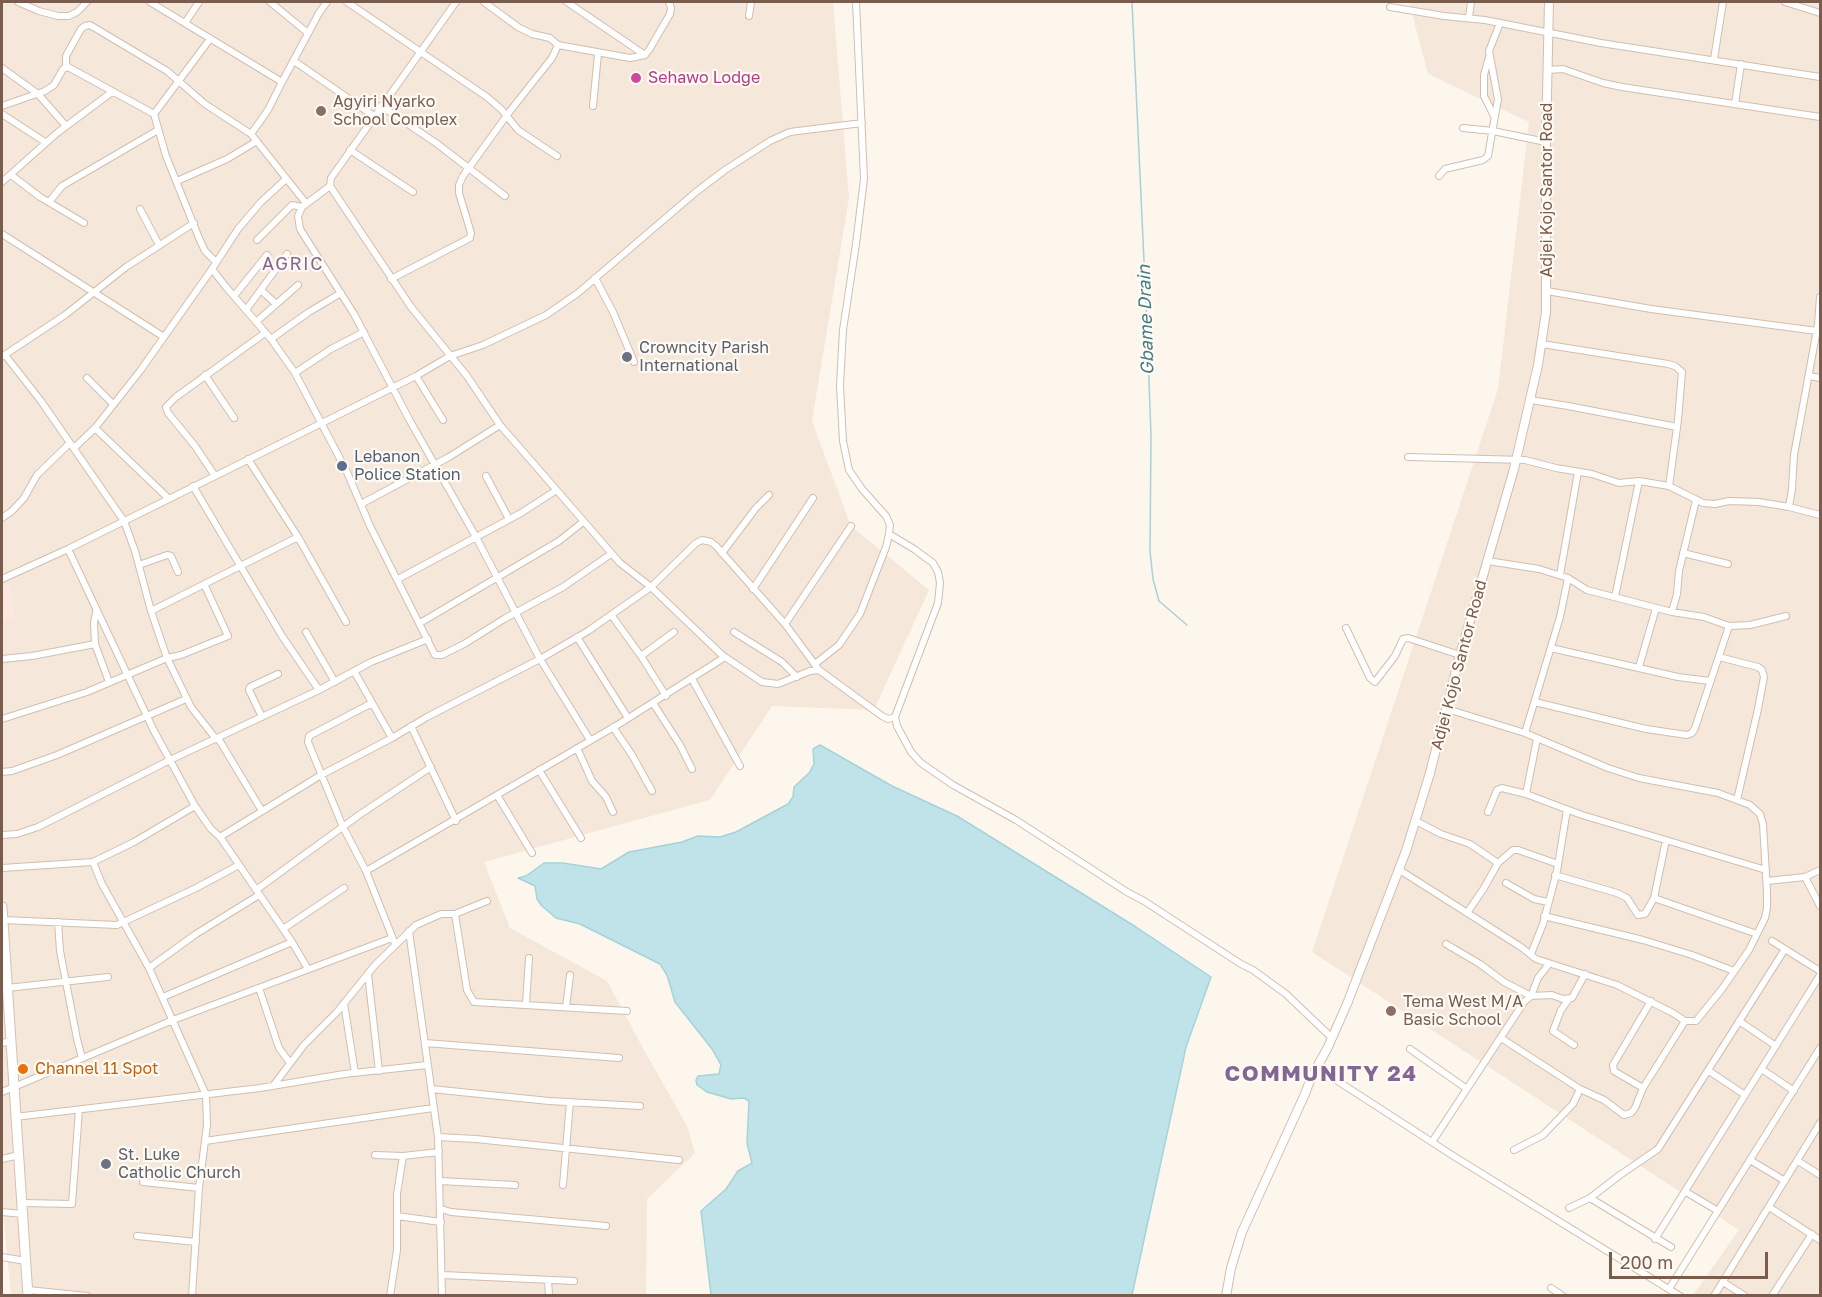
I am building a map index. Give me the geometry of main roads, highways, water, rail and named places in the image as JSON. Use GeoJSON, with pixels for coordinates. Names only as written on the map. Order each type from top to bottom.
{"type":"FeatureCollection","features":[{"type":"Feature","properties":{"kind":"main road"},"geometry":{"type":"LineString","coordinates":[[2,908],[4,978],[7,988],[5,1012],[12,1041],[15,1117],[28,1293]]}},
{"type":"Feature","properties":{"kind":"water"},"geometry":{"type":"Polygon","coordinates":[[[820,745],[892,786],[957,816],[1136,927],[1211,977],[1186,1047],[1132,1295],[711,1295],[701,1211],[726,1189],[738,1171],[752,1163],[747,1143],[749,1101],[744,1098],[731,1099],[707,1092],[697,1085],[698,1076],[719,1074],[721,1065],[712,1049],[675,1002],[667,975],[660,964],[580,924],[556,918],[537,899],[535,886],[518,878],[526,876],[544,863],[563,863],[601,869],[629,852],[682,842],[698,836],[720,837],[736,832],[788,804],[793,797],[794,787],[809,773],[814,764],[813,749],[820,745]]]}},
{"type":"Feature","properties":{"kind":"waterway","name":"Gbame Drain"},"geometry":{"type":"LineString","coordinates":[[1132,2],[1151,436],[1150,551],[1153,579],[1159,601],[1187,625]]}},
{"type":"Feature","properties":{"kind":"place","name":"Sehawo Lodge"},"geometry":{"type":"Point","coordinates":[636,78]}},
{"type":"Feature","properties":{"kind":"place","name":"Agyiri Nyarko School Complex"},"geometry":{"type":"Point","coordinates":[321,111]}},
{"type":"Feature","properties":{"kind":"place","name":"Crowncity Parish International"},"geometry":{"type":"Point","coordinates":[627,357]}},
{"type":"Feature","properties":{"kind":"place","name":"Lebanon Police Station"},"geometry":{"type":"Point","coordinates":[342,466]}},
{"type":"Feature","properties":{"kind":"place","name":"Tema West M/A Basic School"},"geometry":{"type":"Point","coordinates":[1391,1011]}},
{"type":"Feature","properties":{"kind":"place","name":"Channel 11 Spot"},"geometry":{"type":"Point","coordinates":[23,1069]}},
{"type":"Feature","properties":{"kind":"place","name":"St. Luke Catholic Church"},"geometry":{"type":"Point","coordinates":[106,1164]}},
{"type":"Feature","properties":{"kind":"district","name":"AGRIC"},"geometry":{"type":"Point","coordinates":[293,264]}},
{"type":"Feature","properties":{"kind":"district","name":"COMMUNITY 24"},"geometry":{"type":"Point","coordinates":[1321,1074]}}]}
